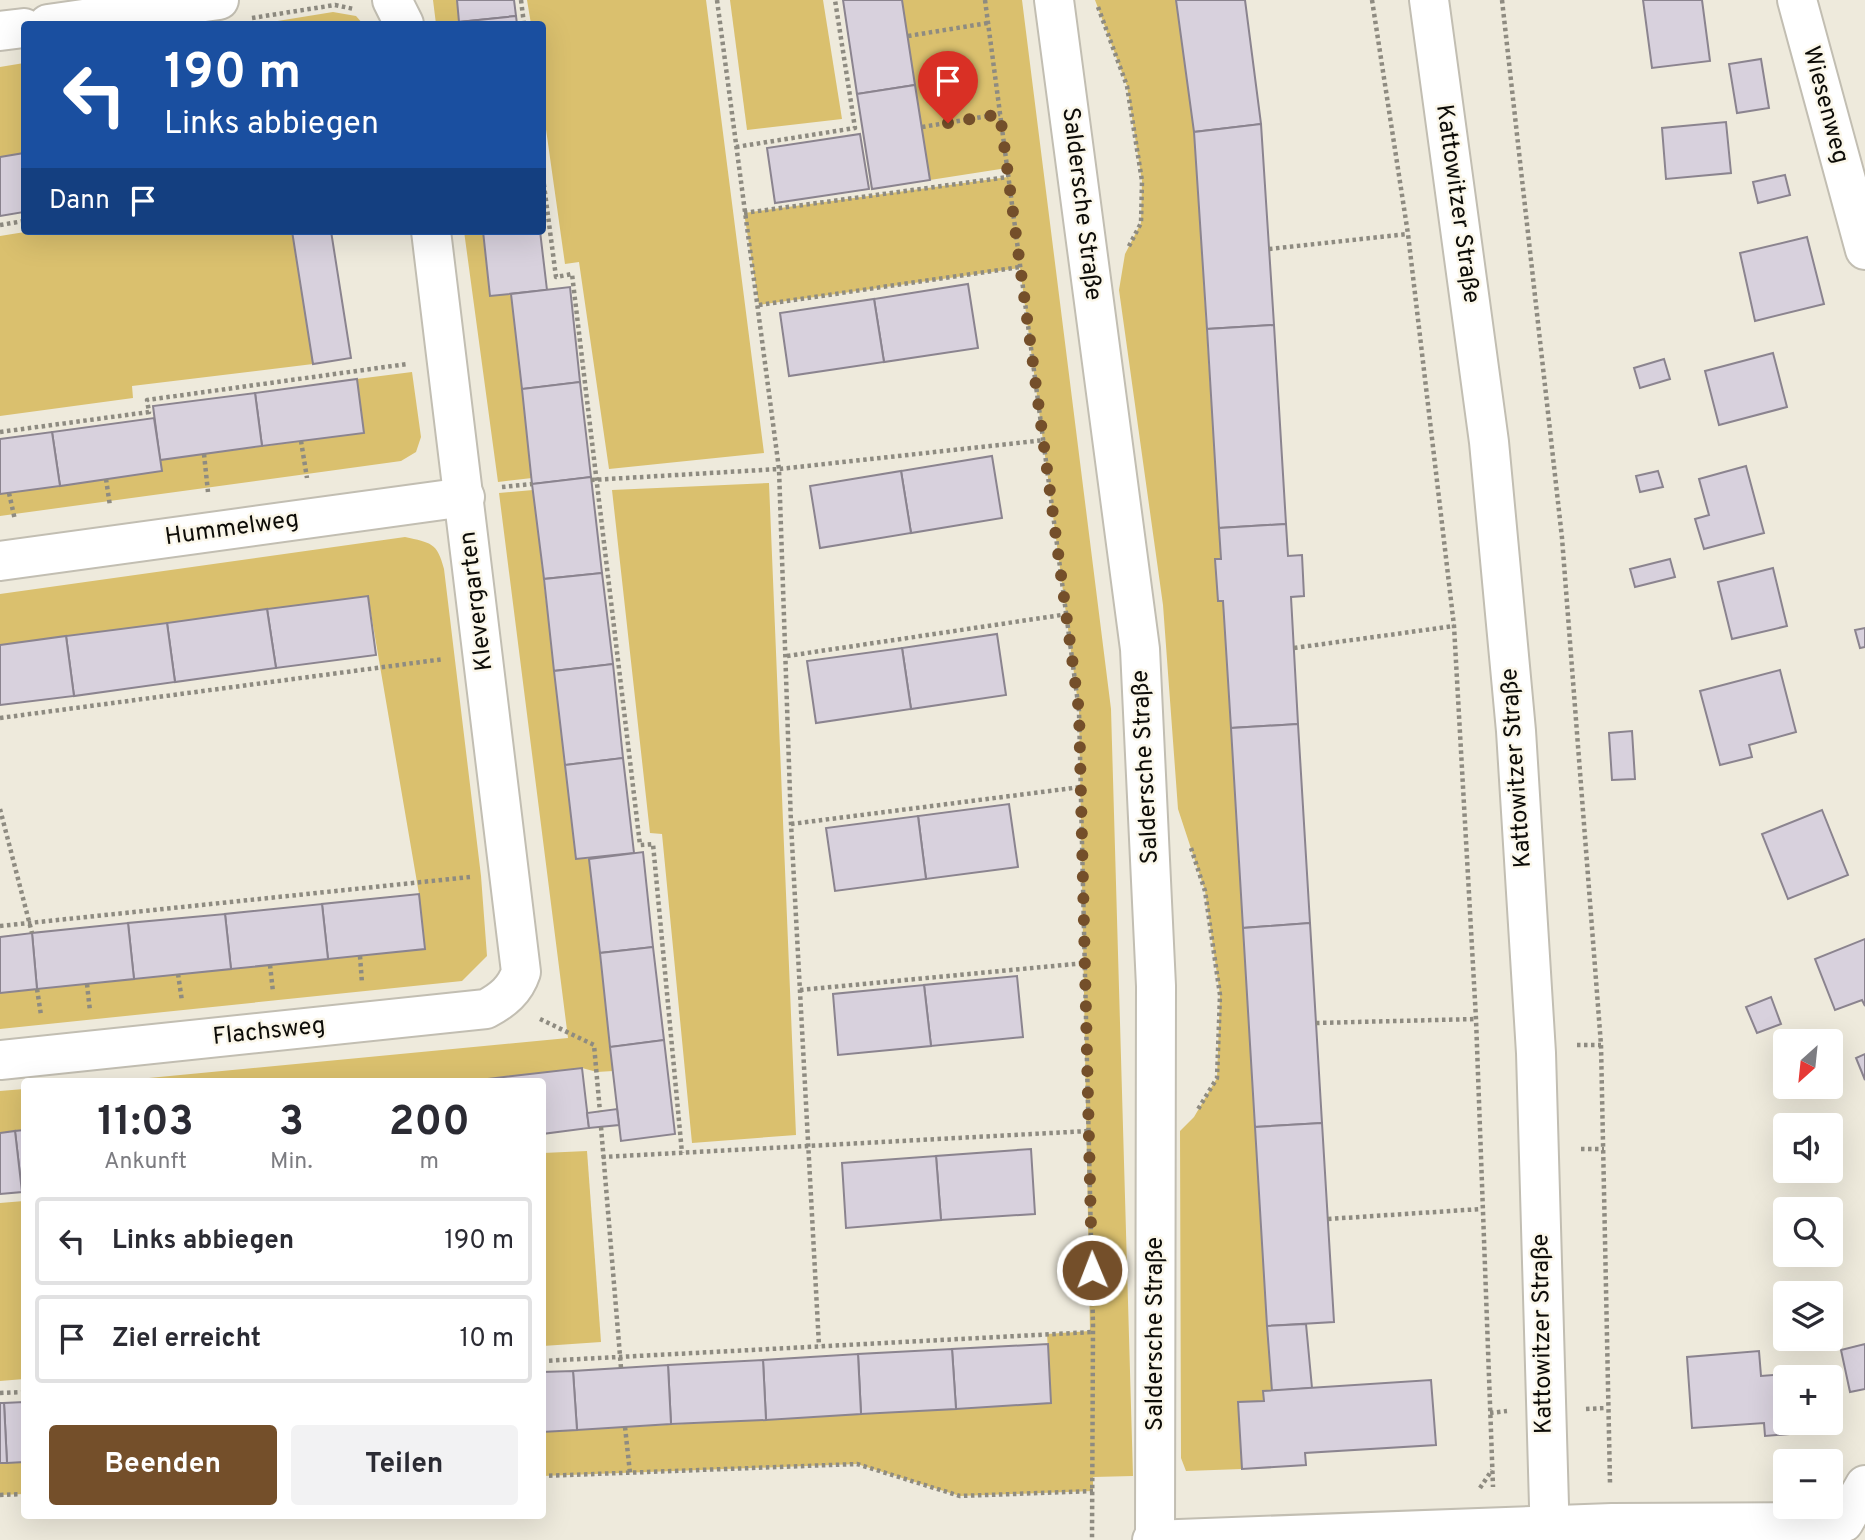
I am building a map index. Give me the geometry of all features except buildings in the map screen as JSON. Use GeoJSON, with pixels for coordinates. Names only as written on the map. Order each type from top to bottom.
{"type":"FeatureCollection","features":[{"type":"Feature","properties":{"kind":"street","name":"Saldersche Straße"},"geometry":{"type":"LineString","coordinates":[[1054,0],[1140,649],[1156,986],[1154,1540]]}},
{"type":"Feature","properties":{"kind":"street","name":"Kattowitzer Straße"},"geometry":{"type":"LineString","coordinates":[[1429,0],[1489,442],[1516,731],[1536,1053],[1549,1533]]}},
{"type":"Feature","properties":{"kind":"street","name":"Wiesenweg"},"geometry":{"type":"LineString","coordinates":[[1797,0],[1865,250]]}},
{"type":"Feature","properties":{"kind":"street"},"geometry":{"type":"LineString","coordinates":[[376,5],[400,21]]}},
{"type":"Feature","properties":{"kind":"street"},"geometry":{"type":"LineString","coordinates":[[87,21],[230,10]]}},
{"type":"Feature","properties":{"kind":"street"},"geometry":{"type":"LineString","coordinates":[[0,32],[21,28]]}},
{"type":"Feature","properties":{"kind":"street","name":"Klevergarten"},"geometry":{"type":"LineString","coordinates":[[432,235],[478,493],[521,972]]}},
{"type":"Feature","properties":{"kind":"street","name":"Hummelweg"},"geometry":{"type":"LineString","coordinates":[[0,561],[478,493]]}},
{"type":"Feature","properties":{"kind":"street","name":"Flachsweg"},"geometry":{"type":"LineString","coordinates":[[0,1060],[486,1009],[509,993],[521,972]]}},
{"type":"Feature","properties":{"kind":"street"},"geometry":{"type":"LineString","coordinates":[[1154,1540],[1549,1533],[1612,1523],[1854,1527],[1865,1485]]}},
{"type":"Feature","properties":{"kind":"path"},"geometry":{"type":"LineString","coordinates":[[521,0],[524,21]]}},
{"type":"Feature","properties":{"kind":"path"},"geometry":{"type":"LineString","coordinates":[[717,0],[779,468],[791,824],[819,1346]]}},
{"type":"Feature","properties":{"kind":"path"},"geometry":{"type":"LineString","coordinates":[[736,147],[855,128],[835,0]]}},
{"type":"Feature","properties":{"kind":"path"},"geometry":{"type":"LineString","coordinates":[[985,0],[1079,711],[1093,1332],[1092,1540]]}},
{"type":"Feature","properties":{"kind":"path"},"geometry":{"type":"LineString","coordinates":[[1372,0],[1408,234],[1454,626],[1476,1019],[1492,1470]]}},
{"type":"Feature","properties":{"kind":"path"},"geometry":{"type":"LineString","coordinates":[[1502,0],[1562,537],[1601,1045],[1606,1408],[1612,1523]]}},
{"type":"Feature","properties":{"kind":"path"},"geometry":{"type":"LineString","coordinates":[[230,10],[376,5]]}},
{"type":"Feature","properties":{"kind":"path"},"geometry":{"type":"LineString","coordinates":[[908,36],[988,23]]}},
{"type":"Feature","properties":{"kind":"path"},"geometry":{"type":"LineString","coordinates":[[922,127],[1000,114]]}},
{"type":"Feature","properties":{"kind":"path"},"geometry":{"type":"LineString","coordinates":[[744,214],[1008,177]]}},
{"type":"Feature","properties":{"kind":"path"},"geometry":{"type":"LineString","coordinates":[[546,201],[556,277],[572,274],[639,845],[653,844],[682,1153]]}},
{"type":"Feature","properties":{"kind":"path"},"geometry":{"type":"LineString","coordinates":[[0,225],[21,222]]}},
{"type":"Feature","properties":{"kind":"path"},"geometry":{"type":"LineString","coordinates":[[1269,248],[1408,234]]}},
{"type":"Feature","properties":{"kind":"path"},"geometry":{"type":"LineString","coordinates":[[759,304],[1020,267]]}},
{"type":"Feature","properties":{"kind":"path"},"geometry":{"type":"LineString","coordinates":[[0,432],[149,412],[148,400],[408,364]]}},
{"type":"Feature","properties":{"kind":"path"},"geometry":{"type":"LineString","coordinates":[[592,480],[779,468],[1045,440]]}},
{"type":"Feature","properties":{"kind":"path"},"geometry":{"type":"LineString","coordinates":[[296,483],[308,481],[301,441]]}},
{"type":"Feature","properties":{"kind":"path"},"geometry":{"type":"LineString","coordinates":[[204,454],[209,495]]}},
{"type":"Feature","properties":{"kind":"path"},"geometry":{"type":"LineString","coordinates":[[106,479],[111,509]]}},
{"type":"Feature","properties":{"kind":"path"},"geometry":{"type":"LineString","coordinates":[[478,493],[532,484]]}},
{"type":"Feature","properties":{"kind":"path"},"geometry":{"type":"LineString","coordinates":[[9,493],[15,523]]}},
{"type":"Feature","properties":{"kind":"path"},"geometry":{"type":"LineString","coordinates":[[196,497],[221,494]]}},
{"type":"Feature","properties":{"kind":"path"},"geometry":{"type":"LineString","coordinates":[[97,511],[123,508]]}},
{"type":"Feature","properties":{"kind":"path"},"geometry":{"type":"LineString","coordinates":[[8,524],[29,521]]}},
{"type":"Feature","properties":{"kind":"path"},"geometry":{"type":"LineString","coordinates":[[787,656],[1068,614]]}},
{"type":"Feature","properties":{"kind":"path"},"geometry":{"type":"LineString","coordinates":[[1294,648],[1454,626]]}},
{"type":"Feature","properties":{"kind":"path"},"geometry":{"type":"LineString","coordinates":[[0,718],[455,658]]}},
{"type":"Feature","properties":{"kind":"path"},"geometry":{"type":"LineString","coordinates":[[791,824],[1081,788]]}},
{"type":"Feature","properties":{"kind":"path"},"geometry":{"type":"LineString","coordinates":[[0,809],[32,933]]}},
{"type":"Feature","properties":{"kind":"path"},"geometry":{"type":"LineString","coordinates":[[0,926],[481,876]]}},
{"type":"Feature","properties":{"kind":"path"},"geometry":{"type":"LineString","coordinates":[[360,956],[363,991]]}},
{"type":"Feature","properties":{"kind":"path"},"geometry":{"type":"LineString","coordinates":[[800,990],[1085,963]]}},
{"type":"Feature","properties":{"kind":"path"},"geometry":{"type":"LineString","coordinates":[[270,965],[274,1000]]}},
{"type":"Feature","properties":{"kind":"path"},"geometry":{"type":"LineString","coordinates":[[178,974],[183,1010]]}},
{"type":"Feature","properties":{"kind":"path"},"geometry":{"type":"LineString","coordinates":[[87,984],[92,1020]]}},
{"type":"Feature","properties":{"kind":"path"},"geometry":{"type":"LineString","coordinates":[[37,989],[43,1025]]}},
{"type":"Feature","properties":{"kind":"path"},"geometry":{"type":"LineString","coordinates":[[536,1017],[594,1045],[600,1112]]}},
{"type":"Feature","properties":{"kind":"path"},"geometry":{"type":"LineString","coordinates":[[1316,1023],[1476,1019]]}},
{"type":"Feature","properties":{"kind":"path"},"geometry":{"type":"LineString","coordinates":[[1577,1045],[1601,1045]]}},
{"type":"Feature","properties":{"kind":"path"},"geometry":{"type":"LineString","coordinates":[[601,1127],[621,1368]]}},
{"type":"Feature","properties":{"kind":"path"},"geometry":{"type":"LineString","coordinates":[[602,1157],[1088,1131]]}},
{"type":"Feature","properties":{"kind":"path"},"geometry":{"type":"LineString","coordinates":[[1581,1149],[1604,1149]]}},
{"type":"Feature","properties":{"kind":"path"},"geometry":{"type":"LineString","coordinates":[[1328,1219],[1481,1209]]}},
{"type":"Feature","properties":{"kind":"path"},"geometry":{"type":"LineString","coordinates":[[546,1361],[1093,1332]]}},
{"type":"Feature","properties":{"kind":"path"},"geometry":{"type":"LineString","coordinates":[[0,1393],[21,1392]]}},
{"type":"Feature","properties":{"kind":"path"},"geometry":{"type":"LineString","coordinates":[[625,1427],[630,1473]]}},
{"type":"Feature","properties":{"kind":"path"},"geometry":{"type":"LineString","coordinates":[[546,1476],[857,1464],[960,1496],[1093,1491]]}},
{"type":"Feature","properties":{"kind":"path"},"geometry":{"type":"LineString","coordinates":[[0,1495],[21,1494]]}},
{"type":"Feature","properties":{"kind":"shaded area"},"geometry":{"type":"Polygon","coordinates":[[[433,0],[457,0],[459,21],[436,21],[433,0]]]}},
{"type":"Feature","properties":{"kind":"shaded area"},"geometry":{"type":"Polygon","coordinates":[[[527,0],[706,0],[764,453],[609,469],[579,262],[565,264],[546,129],[546,21],[530,21],[527,0]]]}},
{"type":"Feature","properties":{"kind":"shaded area"},"geometry":{"type":"Polygon","coordinates":[[[730,0],[823,0],[842,119],[747,130],[730,0]]]}},
{"type":"Feature","properties":{"kind":"shaded area"},"geometry":{"type":"Polygon","coordinates":[[[902,0],[1022,0],[1111,709],[1133,1476],[1093,1477],[1093,1491],[960,1496],[857,1464],[546,1476],[546,1432],[1051,1403],[1047,1334],[1090,1331],[1079,711],[1020,268],[759,305],[744,213],[1008,177],[1007,168],[930,180],[902,0]]]}},
{"type":"Feature","properties":{"kind":"shaded area"},"geometry":{"type":"Polygon","coordinates":[[[1095,0],[1176,0],[1194,132],[1221,559],[1215,560],[1218,601],[1223,601],[1272,1391],[1263,1391],[1264,1401],[1238,1403],[1242,1469],[1186,1471],[1181,1458],[1180,1131],[1194,1117],[1217,1078],[1220,995],[1205,891],[1178,809],[1163,605],[1119,290],[1125,254],[1141,223],[1142,181],[1127,86],[1095,0]]]}},
{"type":"Feature","properties":{"kind":"shaded area"},"geometry":{"type":"Polygon","coordinates":[[[333,12],[356,16],[360,21],[278,21],[333,12]]]}},
{"type":"Feature","properties":{"kind":"shaded area"},"geometry":{"type":"Polygon","coordinates":[[[21,64],[21,154],[0,157],[0,67],[21,64]]]}},
{"type":"Feature","properties":{"kind":"shaded area"},"geometry":{"type":"Polygon","coordinates":[[[21,233],[21,235],[293,235],[313,364],[132,386],[133,398],[0,416],[0,236],[21,233]]]}},
{"type":"Feature","properties":{"kind":"shaded area"},"geometry":{"type":"Polygon","coordinates":[[[465,235],[483,235],[490,296],[511,294],[532,478],[498,482],[465,235]]]}},
{"type":"Feature","properties":{"kind":"shaded area"},"geometry":{"type":"Polygon","coordinates":[[[412,372],[421,437],[416,452],[401,461],[0,516],[0,494],[161,471],[160,460],[364,433],[357,379],[412,372]]]}},
{"type":"Feature","properties":{"kind":"shaded area"},"geometry":{"type":"Polygon","coordinates":[[[769,483],[796,1135],[692,1143],[662,834],[650,833],[612,490],[769,483]]]}},
{"type":"Feature","properties":{"kind":"shaded area"},"geometry":{"type":"Polygon","coordinates":[[[533,490],[576,859],[589,859],[613,1071],[597,1072],[582,1068],[495,1078],[149,1078],[568,1038],[499,493],[533,490]]]}},
{"type":"Feature","properties":{"kind":"shaded area"},"geometry":{"type":"Polygon","coordinates":[[[405,537],[432,545],[439,553],[444,569],[481,876],[487,956],[462,981],[0,1029],[0,993],[425,949],[419,894],[368,596],[0,645],[0,594],[405,537]]]}},
{"type":"Feature","properties":{"kind":"shaded area"},"geometry":{"type":"Polygon","coordinates":[[[21,1089],[21,1130],[0,1133],[0,1091],[21,1089]]]}},
{"type":"Feature","properties":{"kind":"shaded area"},"geometry":{"type":"Polygon","coordinates":[[[587,1151],[601,1342],[546,1346],[546,1153],[587,1151]]]}},
{"type":"Feature","properties":{"kind":"shaded area"},"geometry":{"type":"Polygon","coordinates":[[[21,1201],[21,1379],[0,1381],[0,1203],[21,1201]]]}},
{"type":"Feature","properties":{"kind":"shaded area"},"geometry":{"type":"Polygon","coordinates":[[[21,1462],[21,1494],[0,1495],[0,1463],[21,1462]]]}},
{"type":"Feature","properties":{"kind":"route"},"geometry":{"type":"LineString","coordinates":[[948,123],[1000,114],[1068,614],[1079,711],[1092,1270]]}}]}
